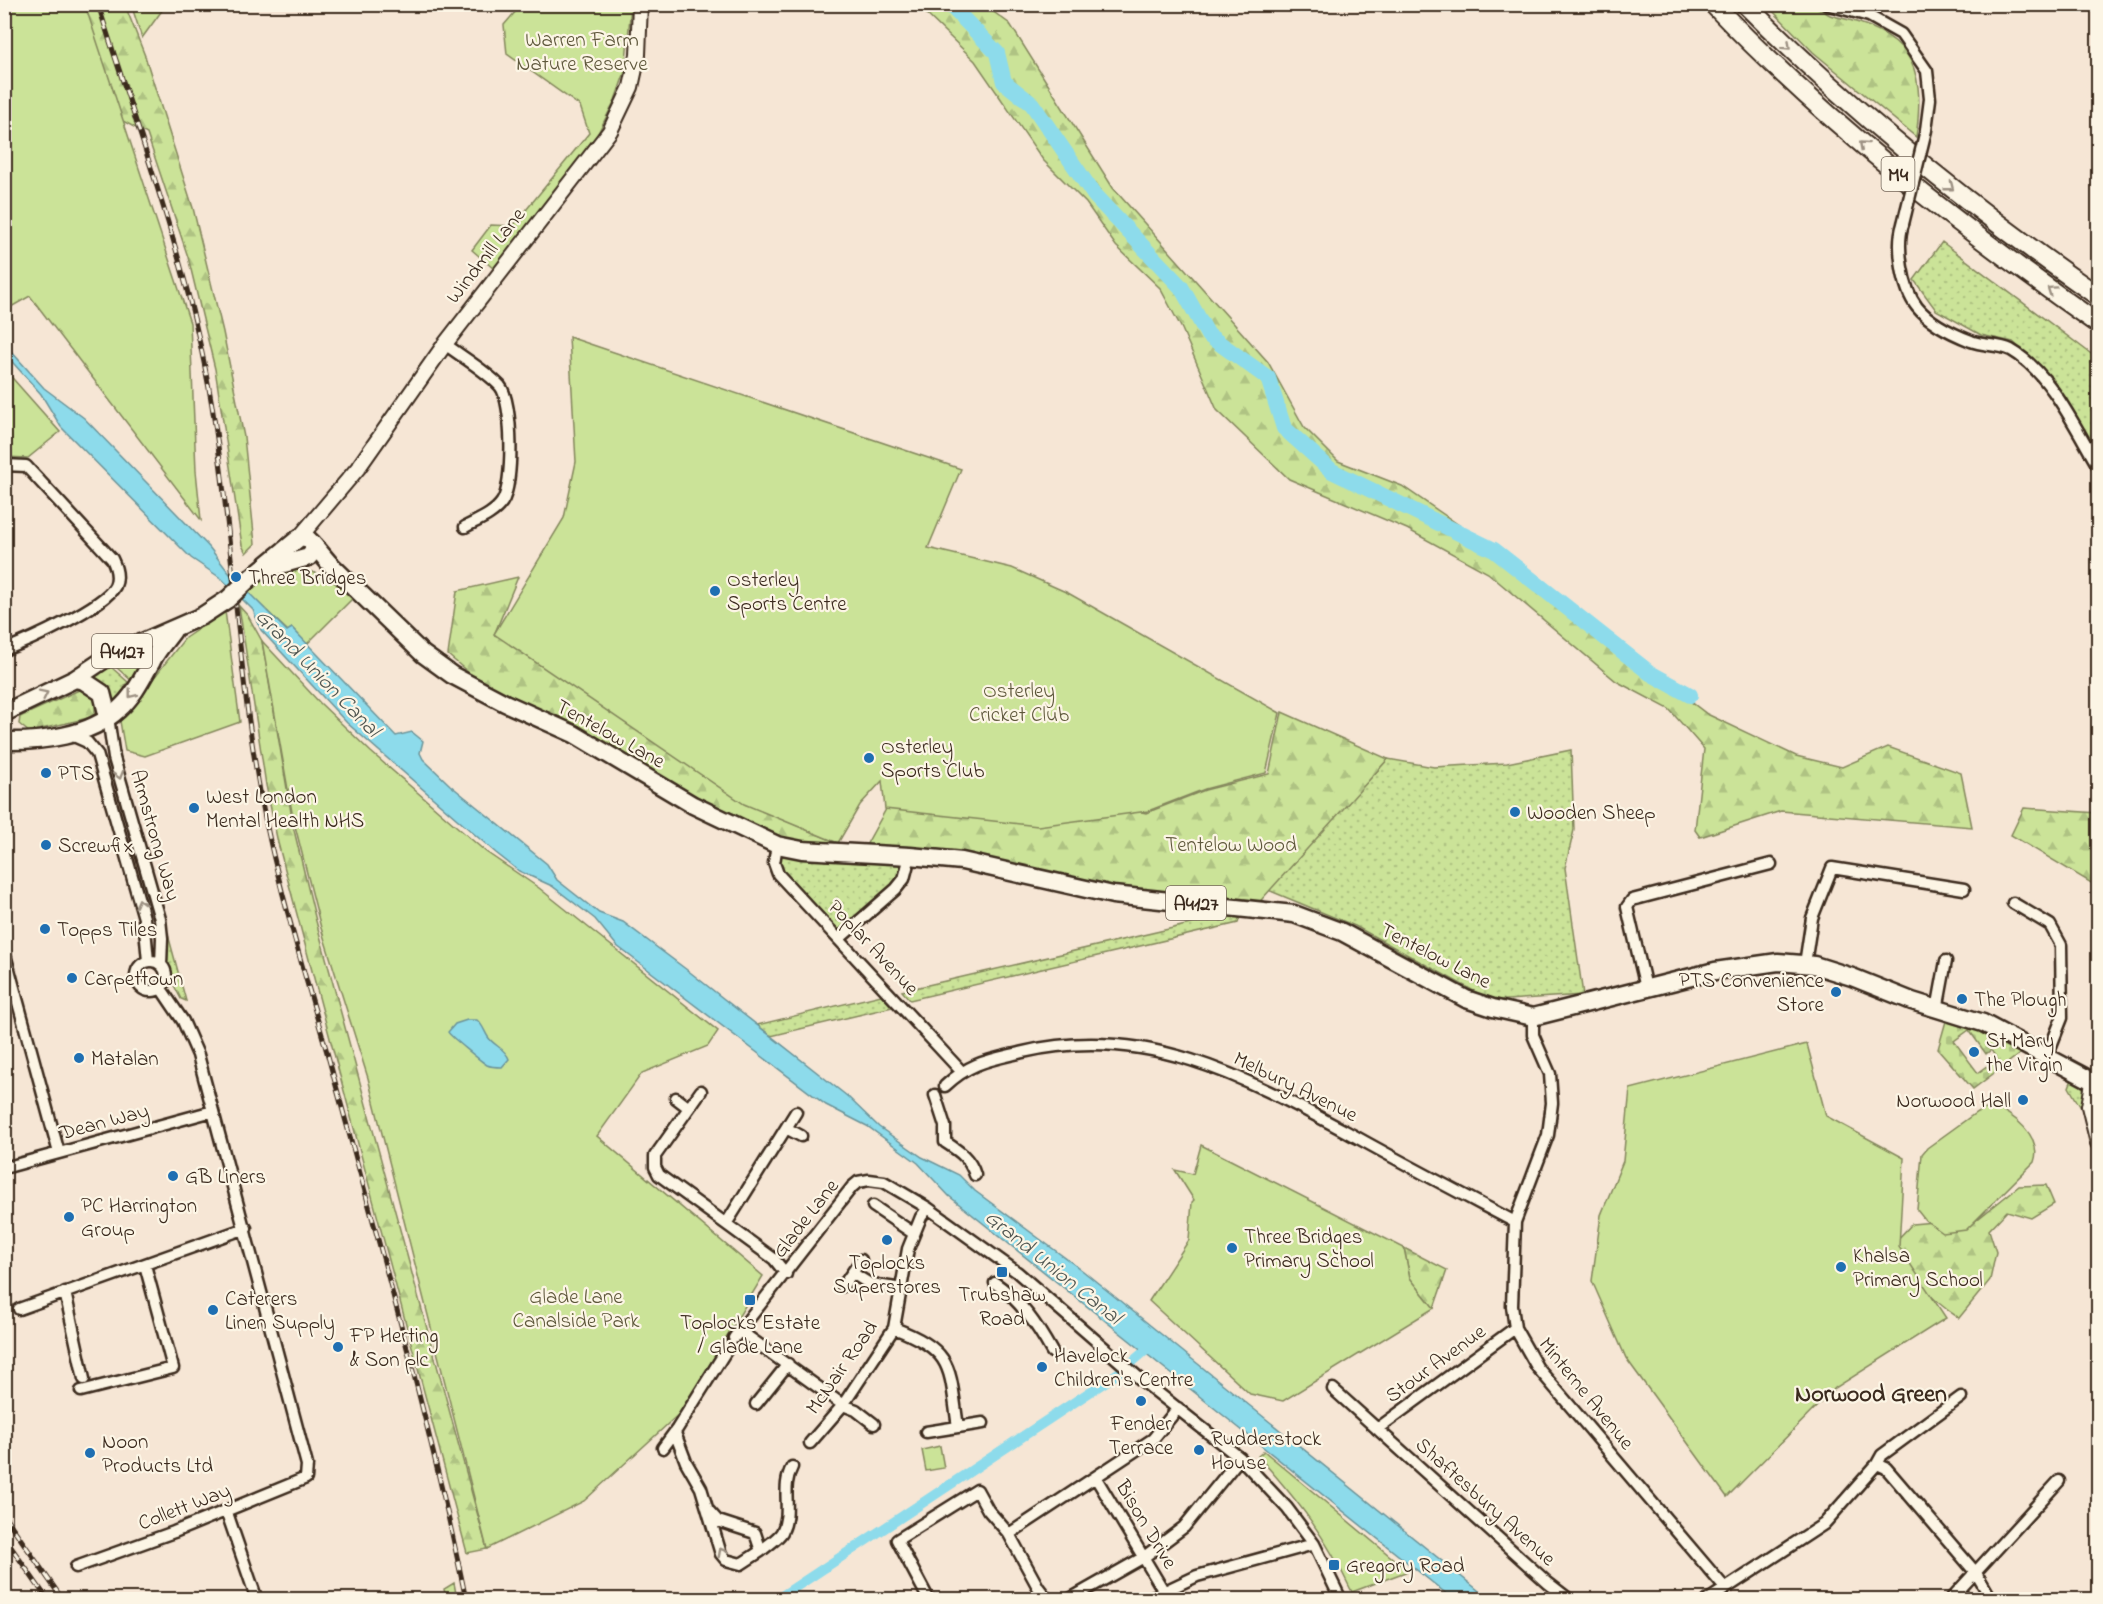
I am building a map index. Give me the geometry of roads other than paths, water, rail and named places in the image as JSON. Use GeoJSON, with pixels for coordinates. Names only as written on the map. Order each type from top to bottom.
{"type":"FeatureCollection","features":[{"type":"Feature","properties":{"kind":"highway","name":"M4"},"geometry":{"type":"LineString","coordinates":[[1713,4],[1787,77],[1891,169],[1956,221],[2098,324]]}},
{"type":"Feature","properties":{"kind":"highway","name":"M4"},"geometry":{"type":"LineString","coordinates":[[1745,4],[1802,61],[1892,140],[1977,208],[2098,296]]}},
{"type":"Feature","properties":{"kind":"main road","name":"Windmill Lane"},"geometry":{"type":"LineString","coordinates":[[9,711],[141,642],[173,631],[228,599],[255,574],[305,547],[318,513],[358,468],[445,344],[610,131],[631,87],[638,55],[640,4]]}},
{"type":"Feature","properties":{"kind":"main road","name":"Tentelow Lane"},"geometry":{"type":"LineString","coordinates":[[305,547],[329,563],[423,654],[452,675],[505,703],[574,734],[693,805],[777,845],[802,850],[962,861],[1113,895],[1294,914],[1342,932],[1466,999],[1533,1017],[1739,966],[1779,962],[1805,964],[1837,971],[1937,1010],[1983,1023],[2096,1084]]}},
{"type":"Feature","properties":{"kind":"main road","name":"Windmill Lane"},"geometry":{"type":"LineString","coordinates":[[4,741],[28,741],[69,734],[108,717],[130,697],[173,631]]}},
{"type":"Feature","properties":{"kind":"main road"},"geometry":{"type":"LineString","coordinates":[[79,676],[102,693],[108,717]]}},
{"type":"Feature","properties":{"kind":"main road"},"geometry":{"type":"LineString","coordinates":[[9,711],[12,728],[28,741]]}},
{"type":"Feature","properties":{"kind":"main road"},"geometry":{"type":"LineString","coordinates":[[2096,1084],[2089,1106],[2098,1143]]}},
{"type":"Feature","properties":{"kind":"street"},"geometry":{"type":"LineString","coordinates":[[1826,4],[1869,16],[1901,34],[1927,71],[1930,99],[1926,130],[1898,238],[1898,251],[1916,307],[1946,329],[1973,342],[2010,350],[2044,379],[2098,466]]}},
{"type":"Feature","properties":{"kind":"street"},"geometry":{"type":"LineString","coordinates":[[445,344],[501,386],[506,397],[511,458],[510,484],[503,502],[490,514],[465,527]]}},
{"type":"Feature","properties":{"kind":"street"},"geometry":{"type":"LineString","coordinates":[[4,465],[26,466],[112,559],[117,577],[115,586],[106,596],[38,637],[4,650]]}},
{"type":"Feature","properties":{"kind":"street","name":"Armstrong Way"},"geometry":{"type":"LineString","coordinates":[[69,734],[87,742],[97,754],[144,918],[148,961],[138,968],[137,981],[147,990],[160,987],[165,978],[160,964],[162,938],[159,919],[114,758],[108,717]]}},
{"type":"Feature","properties":{"kind":"street","name":"Poplar Avenue"},"geometry":{"type":"LineString","coordinates":[[777,845],[774,863],[778,874],[840,938],[961,1071]]}},
{"type":"Feature","properties":{"kind":"street"},"geometry":{"type":"LineString","coordinates":[[840,938],[896,889],[904,879],[910,856]]}},
{"type":"Feature","properties":{"kind":"street"},"geometry":{"type":"LineString","coordinates":[[1646,988],[1627,907],[1632,900],[1771,864]]}},
{"type":"Feature","properties":{"kind":"street"},"geometry":{"type":"LineString","coordinates":[[1805,964],[1812,918],[1832,868],[1964,889]]}},
{"type":"Feature","properties":{"kind":"street"},"geometry":{"type":"LineString","coordinates":[[2013,903],[2050,925],[2056,932],[2061,945],[2062,1018],[2047,1056]]}},
{"type":"Feature","properties":{"kind":"street"},"geometry":{"type":"LineString","coordinates":[[4,951],[59,1153]]}},
{"type":"Feature","properties":{"kind":"street"},"geometry":{"type":"LineString","coordinates":[[148,961],[160,964]]}},
{"type":"Feature","properties":{"kind":"street"},"geometry":{"type":"LineString","coordinates":[[1937,1010],[1946,961]]}},
{"type":"Feature","properties":{"kind":"street"},"geometry":{"type":"LineString","coordinates":[[19,1309],[246,1228],[198,1055],[183,1021],[160,987]]}},
{"type":"Feature","properties":{"kind":"street","name":"Minterne Avenue"},"geometry":{"type":"LineString","coordinates":[[1533,1017],[1533,1035],[1550,1074],[1552,1103],[1548,1136],[1515,1222],[1512,1306],[1515,1328],[1537,1367],[1724,1587]]}},
{"type":"Feature","properties":{"kind":"street","name":"Melbury Avenue"},"geometry":{"type":"LineString","coordinates":[[945,1086],[961,1071],[986,1061],[1029,1051],[1085,1043],[1134,1045],[1186,1058],[1246,1079],[1515,1222]]}},
{"type":"Feature","properties":{"kind":"street"},"geometry":{"type":"LineString","coordinates":[[701,1091],[655,1156],[655,1167],[659,1175],[774,1259],[786,1274]]}},
{"type":"Feature","properties":{"kind":"street"},"geometry":{"type":"LineString","coordinates":[[935,1095],[945,1126],[945,1142],[964,1155],[972,1165],[975,1175]]}},
{"type":"Feature","properties":{"kind":"street"},"geometry":{"type":"LineString","coordinates":[[676,1098],[688,1108]]}},
{"type":"Feature","properties":{"kind":"street","name":"Dean Way"},"geometry":{"type":"LineString","coordinates":[[4,1168],[213,1111]]}},
{"type":"Feature","properties":{"kind":"street"},"geometry":{"type":"LineString","coordinates":[[726,1224],[796,1112]]}},
{"type":"Feature","properties":{"kind":"street"},"geometry":{"type":"LineString","coordinates":[[786,1128],[801,1136]]}},
{"type":"Feature","properties":{"kind":"street","name":"Glade Lane"},"geometry":{"type":"LineString","coordinates":[[663,1448],[675,1433],[734,1338],[858,1182],[884,1182],[928,1208]]}},
{"type":"Feature","properties":{"kind":"street"},"geometry":{"type":"LineString","coordinates":[[873,1206],[913,1233]]}},
{"type":"Feature","properties":{"kind":"street"},"geometry":{"type":"LineString","coordinates":[[928,1208],[1017,1272],[1111,1355],[1240,1458],[1287,1508],[1314,1544],[1341,1599]]}},
{"type":"Feature","properties":{"kind":"street","name":"McNair Road"},"geometry":{"type":"LineString","coordinates":[[810,1443],[843,1405],[894,1328],[913,1233],[928,1208]]}},
{"type":"Feature","properties":{"kind":"street","name":"Collett Way"},"geometry":{"type":"LineString","coordinates":[[76,1567],[174,1532],[306,1478],[307,1465],[246,1228]]}},
{"type":"Feature","properties":{"kind":"street"},"geometry":{"type":"LineString","coordinates":[[843,1286],[861,1260]]}},
{"type":"Feature","properties":{"kind":"street"},"geometry":{"type":"LineString","coordinates":[[81,1392],[173,1368],[145,1265]]}},
{"type":"Feature","properties":{"kind":"street"},"geometry":{"type":"LineString","coordinates":[[1017,1272],[999,1286],[1019,1303],[1039,1329],[1052,1353]]}},
{"type":"Feature","properties":{"kind":"street"},"geometry":{"type":"LineString","coordinates":[[852,1273],[870,1284],[902,1289]]}},
{"type":"Feature","properties":{"kind":"street"},"geometry":{"type":"LineString","coordinates":[[65,1292],[84,1379]]}},
{"type":"Feature","properties":{"kind":"street"},"geometry":{"type":"LineString","coordinates":[[894,1328],[919,1338],[943,1357],[950,1371],[958,1427]]}},
{"type":"Feature","properties":{"kind":"street","name":"Stour Avenue"},"geometry":{"type":"LineString","coordinates":[[1377,1429],[1515,1328]]}},
{"type":"Feature","properties":{"kind":"street"},"geometry":{"type":"LineString","coordinates":[[734,1338],[788,1364],[843,1405],[856,1410],[874,1424]]}},
{"type":"Feature","properties":{"kind":"street"},"geometry":{"type":"LineString","coordinates":[[756,1404],[788,1364]]}},
{"type":"Feature","properties":{"kind":"street","name":"Shaftesbury Avenue"},"geometry":{"type":"LineString","coordinates":[[1333,1389],[1548,1583],[1570,1599]]}},
{"type":"Feature","properties":{"kind":"street"},"geometry":{"type":"LineString","coordinates":[[1708,1599],[1824,1524],[1877,1464],[1882,1455],[1961,1397]]}},
{"type":"Feature","properties":{"kind":"street"},"geometry":{"type":"LineString","coordinates":[[1010,1534],[1153,1438],[1178,1408]]}},
{"type":"Feature","properties":{"kind":"street"},"geometry":{"type":"LineString","coordinates":[[926,1432],[983,1423]]}},
{"type":"Feature","properties":{"kind":"street"},"geometry":{"type":"LineString","coordinates":[[675,1433],[686,1462],[701,1488],[721,1554],[726,1560],[741,1564],[779,1536],[786,1516],[785,1482],[792,1467]]}},
{"type":"Feature","properties":{"kind":"street"},"geometry":{"type":"LineString","coordinates":[[1068,1599],[1144,1557],[1195,1517],[1240,1458]]}},
{"type":"Feature","properties":{"kind":"street"},"geometry":{"type":"LineString","coordinates":[[1877,1464],[1886,1468],[1976,1573],[1992,1599]]}},
{"type":"Feature","properties":{"kind":"street","name":"Bison Drive"},"geometry":{"type":"LineString","coordinates":[[1096,1478],[1163,1590]]}},
{"type":"Feature","properties":{"kind":"street"},"geometry":{"type":"LineString","coordinates":[[1950,1599],[2059,1481]]}},
{"type":"Feature","properties":{"kind":"street"},"geometry":{"type":"LineString","coordinates":[[929,1599],[899,1544],[977,1490],[988,1510],[1010,1534],[1038,1587],[1048,1599]]}},
{"type":"Feature","properties":{"kind":"street"},"geometry":{"type":"LineString","coordinates":[[226,1510],[257,1599]]}},
{"type":"Feature","properties":{"kind":"street"},"geometry":{"type":"LineString","coordinates":[[708,1510],[718,1521],[769,1537],[779,1536]]}},
{"type":"Feature","properties":{"kind":"street"},"geometry":{"type":"LineString","coordinates":[[755,1533],[761,1551]]}},
{"type":"Feature","properties":{"kind":"street"},"geometry":{"type":"LineString","coordinates":[[1146,1599],[1197,1576],[1314,1544]]}},
{"type":"Feature","properties":{"kind":"water","name":"Grand Union Canal"},"geometry":{"type":"Polygon","coordinates":[[[4,338],[10,350],[44,388],[84,418],[209,547],[230,574],[287,631],[292,628],[396,736],[412,732],[423,741],[420,753],[423,759],[450,785],[547,864],[557,880],[599,913],[623,922],[691,973],[847,1096],[879,1127],[922,1157],[959,1175],[975,1191],[1083,1271],[1489,1599],[1453,1599],[949,1196],[918,1163],[867,1126],[826,1105],[617,946],[595,919],[552,886],[519,871],[496,853],[347,723],[261,630],[253,610],[222,579],[191,558],[61,427],[41,394],[5,354],[4,338]]]}},
{"type":"Feature","properties":{"kind":"water"},"geometry":{"type":"Polygon","coordinates":[[[477,1020],[490,1040],[507,1055],[509,1059],[502,1067],[487,1065],[448,1032],[455,1024],[477,1020]]]}},
{"type":"Feature","properties":{"kind":"waterway"},"geometry":{"type":"LineString","coordinates":[[949,4],[997,53],[1004,82],[1032,104],[1095,196],[1181,287],[1208,335],[1268,378],[1284,428],[1332,471],[1494,550],[1650,673],[1690,695]]}},
{"type":"Feature","properties":{"kind":"waterway"},"geometry":{"type":"LineString","coordinates":[[776,1600],[1123,1370],[1153,1344]]}},
{"type":"Feature","properties":{"kind":"railway"},"geometry":{"type":"LineString","coordinates":[[98,4],[165,213],[194,318],[215,425],[251,738],[270,841],[401,1327],[436,1463],[466,1600]]}},
{"type":"Feature","properties":{"kind":"railway"},"geometry":{"type":"LineString","coordinates":[[4,1515],[63,1600]]}},
{"type":"Feature","properties":{"kind":"railway"},"geometry":{"type":"LineString","coordinates":[[4,1537],[48,1600]]}},
{"type":"Feature","properties":{"kind":"place","name":"Three Bridges"},"geometry":{"type":"Point","coordinates":[236,577]}},
{"type":"Feature","properties":{"kind":"place","name":"Osterley Sports Centre"},"geometry":{"type":"Point","coordinates":[715,591]}},
{"type":"Feature","properties":{"kind":"place","name":"Osterley Sports Club"},"geometry":{"type":"Point","coordinates":[869,758]}},
{"type":"Feature","properties":{"kind":"place","name":"PTS"},"geometry":{"type":"Point","coordinates":[46,773]}},
{"type":"Feature","properties":{"kind":"place","name":"West London Mental Health NHS"},"geometry":{"type":"Point","coordinates":[194,808]}},
{"type":"Feature","properties":{"kind":"place","name":"Wooden Sheep"},"geometry":{"type":"Point","coordinates":[1515,812]}},
{"type":"Feature","properties":{"kind":"place","name":"Screwfix"},"geometry":{"type":"Point","coordinates":[46,845]}},
{"type":"Feature","properties":{"kind":"place","name":"Topps Tiles"},"geometry":{"type":"Point","coordinates":[45,929]}},
{"type":"Feature","properties":{"kind":"place","name":"Carpettown"},"geometry":{"type":"Point","coordinates":[72,978]}},
{"type":"Feature","properties":{"kind":"place","name":"PTS Convenience Store"},"geometry":{"type":"Point","coordinates":[1836,992]}},
{"type":"Feature","properties":{"kind":"place","name":"The Plough"},"geometry":{"type":"Point","coordinates":[1962,999]}},
{"type":"Feature","properties":{"kind":"place","name":"St Mary the Virgin"},"geometry":{"type":"Point","coordinates":[1974,1052]}},
{"type":"Feature","properties":{"kind":"place","name":"Matalan"},"geometry":{"type":"Point","coordinates":[79,1058]}},
{"type":"Feature","properties":{"kind":"place","name":"Norwood Hall"},"geometry":{"type":"Point","coordinates":[2023,1100]}},
{"type":"Feature","properties":{"kind":"place","name":"GB Liners"},"geometry":{"type":"Point","coordinates":[173,1176]}},
{"type":"Feature","properties":{"kind":"place","name":"PC Harrington Group"},"geometry":{"type":"Point","coordinates":[69,1217]}},
{"type":"Feature","properties":{"kind":"place","name":"Toplocks Superstores"},"geometry":{"type":"Point","coordinates":[887,1240]}},
{"type":"Feature","properties":{"kind":"place","name":"Three Bridges Primary School"},"geometry":{"type":"Point","coordinates":[1232,1248]}},
{"type":"Feature","properties":{"kind":"place","name":"Khalsa Primary School"},"geometry":{"type":"Point","coordinates":[1841,1267]}},
{"type":"Feature","properties":{"kind":"place","name":"Trubshaw Road"},"geometry":{"type":"Point","coordinates":[1002,1272]}},
{"type":"Feature","properties":{"kind":"place","name":"Toplocks Estate / Glade Lane"},"geometry":{"type":"Point","coordinates":[750,1300]}},
{"type":"Feature","properties":{"kind":"place","name":"Caterers Linen Supply"},"geometry":{"type":"Point","coordinates":[213,1310]}},
{"type":"Feature","properties":{"kind":"place","name":"FP Herting & Son plc"},"geometry":{"type":"Point","coordinates":[338,1347]}},
{"type":"Feature","properties":{"kind":"place","name":"Havelock Children's Centre"},"geometry":{"type":"Point","coordinates":[1042,1367]}},
{"type":"Feature","properties":{"kind":"place","name":"Fender Terrace"},"geometry":{"type":"Point","coordinates":[1141,1401]}},
{"type":"Feature","properties":{"kind":"place","name":"Rudderstock House"},"geometry":{"type":"Point","coordinates":[1199,1450]}},
{"type":"Feature","properties":{"kind":"place","name":"Noon Products Ltd"},"geometry":{"type":"Point","coordinates":[90,1453]}},
{"type":"Feature","properties":{"kind":"place","name":"Gregory Road"},"geometry":{"type":"Point","coordinates":[1334,1565]}},
{"type":"Feature","properties":{"kind":"district","name":"Norwood Green"},"geometry":{"type":"Point","coordinates":[1871,1393]}},
{"type":"Feature","properties":{"kind":"park label","name":"Warren Farm Nature Reserve"},"geometry":{"type":"Point","coordinates":[582,51]}},
{"type":"Feature","properties":{"kind":"park label","name":"Osterley Cricket Club"},"geometry":{"type":"Point","coordinates":[1019,702]}},
{"type":"Feature","properties":{"kind":"park label","name":"Tentelow Wood"},"geometry":{"type":"Point","coordinates":[1231,844]}},
{"type":"Feature","properties":{"kind":"park label","name":"Glade Lane Canalside Park"},"geometry":{"type":"Point","coordinates":[576,1308]}}]}
